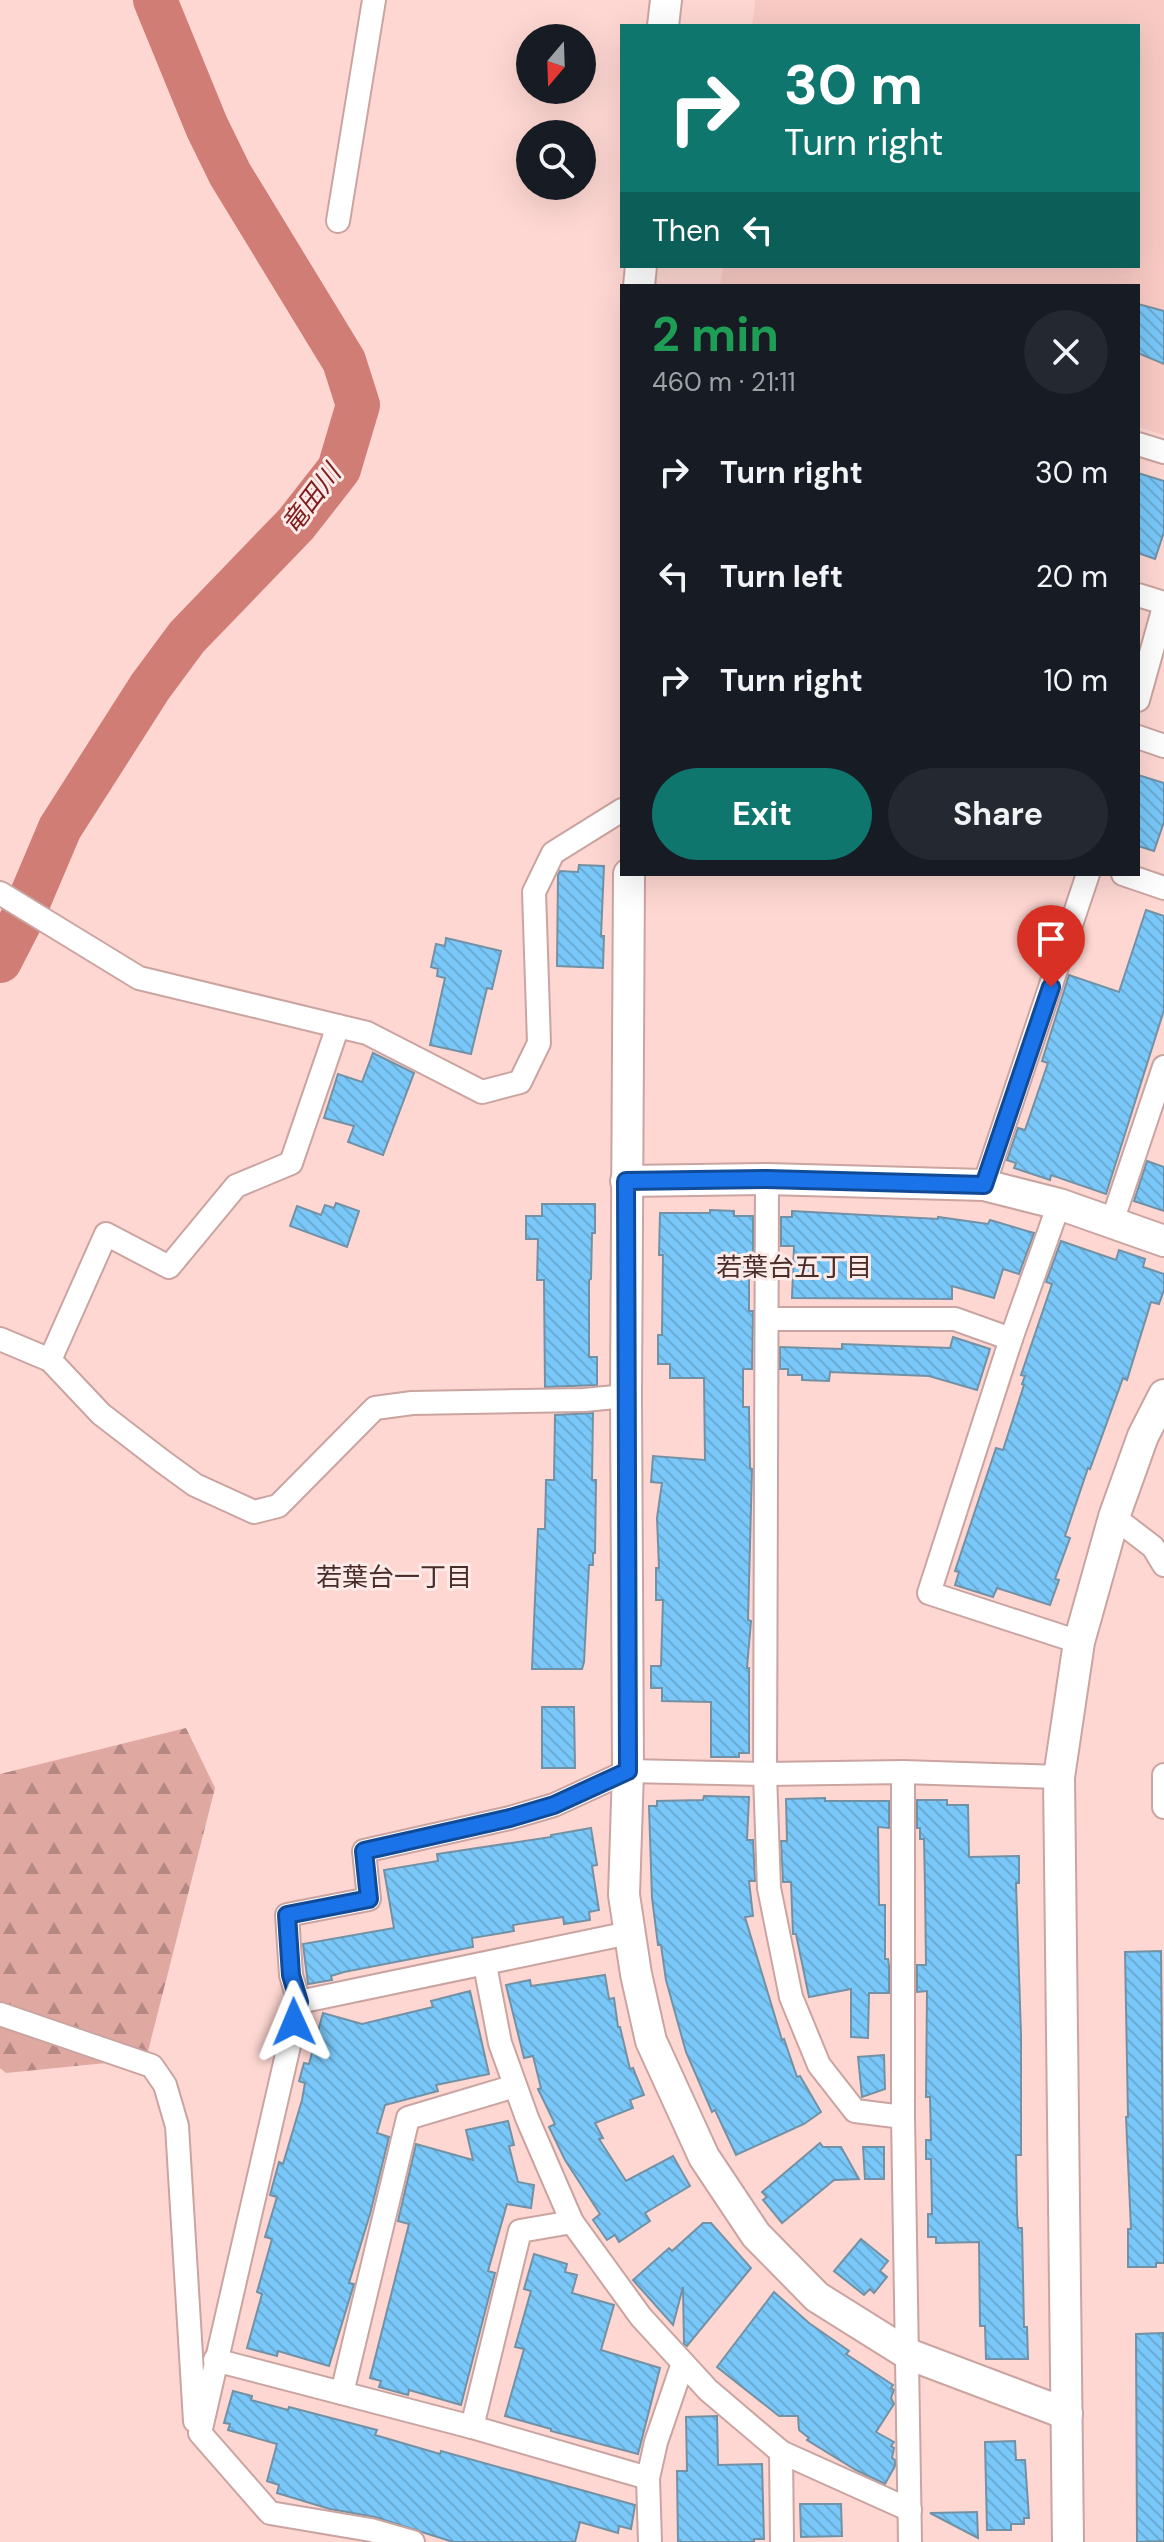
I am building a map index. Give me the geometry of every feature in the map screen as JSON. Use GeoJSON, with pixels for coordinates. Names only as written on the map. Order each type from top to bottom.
{"type":"FeatureCollection","features":[{"type":"Feature","properties":{"kind":"street"},"geometry":{"type":"LineString","coordinates":[[338,221],[374,0]]}},
{"type":"Feature","properties":{"kind":"street"},"geometry":{"type":"LineString","coordinates":[[663,24],[666,0]]}},
{"type":"Feature","properties":{"kind":"street"},"geometry":{"type":"LineString","coordinates":[[1140,445],[1164,452]]}},
{"type":"Feature","properties":{"kind":"street"},"geometry":{"type":"LineString","coordinates":[[1140,596],[1164,605],[1140,693]]}},
{"type":"Feature","properties":{"kind":"street"},"geometry":{"type":"LineString","coordinates":[[1140,738],[1164,746]]}},
{"type":"Feature","properties":{"kind":"street"},"geometry":{"type":"LineString","coordinates":[[0,893],[139,978],[367,1033],[482,1092],[520,1082],[539,1043],[534,892],[553,853],[620,811]]}},
{"type":"Feature","properties":{"kind":"street"},"geometry":{"type":"LineString","coordinates":[[629,876],[626,1181],[628,1771],[624,1895],[651,2041],[704,2157],[756,2235],[817,2297],[908,2354],[1067,2414]]}},
{"type":"Feature","properties":{"kind":"street"},"geometry":{"type":"LineString","coordinates":[[984,1185],[1087,876]]}},
{"type":"Feature","properties":{"kind":"street"},"geometry":{"type":"LineString","coordinates":[[1129,876],[1164,888]]}},
{"type":"Feature","properties":{"kind":"street"},"geometry":{"type":"LineString","coordinates":[[50,1360],[106,1234],[169,1267],[236,1186],[291,1163],[338,1026]]}},
{"type":"Feature","properties":{"kind":"street"},"geometry":{"type":"LineString","coordinates":[[1112,1222],[1164,1067]]}},
{"type":"Feature","properties":{"kind":"street"},"geometry":{"type":"LineString","coordinates":[[626,1181],[767,1179],[984,1185],[1059,1204],[1164,1241]]}},
{"type":"Feature","properties":{"kind":"street"},"geometry":{"type":"LineString","coordinates":[[767,1179],[765,1774],[769,1888],[777,1940],[791,1997],[819,2065],[855,2111],[903,2117]]}},
{"type":"Feature","properties":{"kind":"street"},"geometry":{"type":"LineString","coordinates":[[1059,1204],[1011,1339],[929,1593],[1079,1642]]}},
{"type":"Feature","properties":{"kind":"street"},"geometry":{"type":"LineString","coordinates":[[767,1319],[955,1319],[1011,1339]]}},
{"type":"Feature","properties":{"kind":"street"},"geometry":{"type":"LineString","coordinates":[[0,1339],[50,1360],[101,1414],[195,1485],[254,1512],[278,1506],[375,1408],[412,1403],[584,1400],[626,1396]]}},
{"type":"Feature","properties":{"kind":"street"},"geometry":{"type":"LineString","coordinates":[[1068,2542],[1059,1777],[1079,1642],[1114,1517],[1143,1436],[1164,1395]]}},
{"type":"Feature","properties":{"kind":"street"},"geometry":{"type":"LineString","coordinates":[[1114,1517],[1153,1547],[1164,1565]]}},
{"type":"Feature","properties":{"kind":"street"},"geometry":{"type":"LineString","coordinates":[[200,2433],[299,2002],[291,1975],[287,1915],[369,1899],[364,1851],[554,1805],[628,1771],[765,1774],[903,1772],[1059,1777]]}},
{"type":"Feature","properties":{"kind":"street"},"geometry":{"type":"LineString","coordinates":[[903,1772],[903,2117],[910,2542]]}},
{"type":"Feature","properties":{"kind":"street"},"geometry":{"type":"LineString","coordinates":[[1164,1775],[1164,1807]]}},
{"type":"Feature","properties":{"kind":"street"},"geometry":{"type":"LineString","coordinates":[[299,2002],[629,1933]]}},
{"type":"Feature","properties":{"kind":"street"},"geometry":{"type":"LineString","coordinates":[[485,1965],[500,2043],[572,2222],[641,2317],[708,2390],[781,2452],[910,2510]]}},
{"type":"Feature","properties":{"kind":"street"},"geometry":{"type":"LineString","coordinates":[[0,2014],[152,2066],[165,2085],[177,2126],[194,2417],[200,2433],[270,2513],[371,2530],[413,2542]]}},
{"type":"Feature","properties":{"kind":"street"},"geometry":{"type":"LineString","coordinates":[[342,2393],[408,2118],[515,2086]]}},
{"type":"Feature","properties":{"kind":"street"},"geometry":{"type":"LineString","coordinates":[[472,2427],[520,2231],[572,2222]]}},
{"type":"Feature","properties":{"kind":"street"},"geometry":{"type":"LineString","coordinates":[[215,2360],[472,2427],[648,2478]]}},
{"type":"Feature","properties":{"kind":"street"},"geometry":{"type":"LineString","coordinates":[[650,2542],[648,2478],[656,2442],[683,2363]]}},
{"type":"Feature","properties":{"kind":"street"},"geometry":{"type":"LineString","coordinates":[[781,2452],[782,2542]]}},
{"type":"Feature","properties":{"kind":"shaded area"},"geometry":{"type":"Polygon","coordinates":[[[755,0],[1164,0],[1164,435],[1140,428],[1140,284],[720,284],[723,268],[1140,268],[1140,24],[752,24],[755,0]]]}},
{"type":"Feature","properties":{"kind":"green space"},"geometry":{"type":"Polygon","coordinates":[[[186,1728],[215,1788],[146,2059],[6,2073],[0,2068],[0,1774],[186,1728]]]}},
{"type":"Feature","properties":{"kind":"building"},"geometry":{"type":"Polygon","coordinates":[[[1140,305],[1164,311],[1164,364],[1140,354],[1140,305]]]}},
{"type":"Feature","properties":{"kind":"building"},"geometry":{"type":"Polygon","coordinates":[[[1140,474],[1164,481],[1164,532],[1155,559],[1140,554],[1140,474]]]}},
{"type":"Feature","properties":{"kind":"building"},"geometry":{"type":"Polygon","coordinates":[[[1140,776],[1164,783],[1164,822],[1154,851],[1140,847],[1140,776]]]}},
{"type":"Feature","properties":{"kind":"building"},"geometry":{"type":"Polygon","coordinates":[[[579,865],[604,866],[603,968],[557,966],[558,875],[560,871],[578,872],[579,865]]]}},
{"type":"Feature","properties":{"kind":"building"},"geometry":{"type":"Polygon","coordinates":[[[1146,910],[1164,916],[1164,1010],[1106,1194],[1051,1175],[1050,1180],[1014,1168],[1016,1163],[1007,1160],[1018,1128],[1025,1130],[1048,1063],[1042,1061],[1069,975],[1119,992],[1146,910]]]}},
{"type":"Feature","properties":{"kind":"building"},"geometry":{"type":"Polygon","coordinates":[[[446,938],[501,951],[492,989],[487,988],[471,1054],[430,1045],[445,978],[437,976],[438,969],[431,967],[436,944],[445,946],[446,938]]]}},
{"type":"Feature","properties":{"kind":"building"},"geometry":{"type":"Polygon","coordinates":[[[373,1053],[414,1073],[383,1155],[348,1142],[354,1126],[324,1118],[338,1074],[362,1082],[373,1053]]]}},
{"type":"Feature","properties":{"kind":"building"},"geometry":{"type":"Polygon","coordinates":[[[1147,1161],[1164,1167],[1164,1211],[1134,1201],[1147,1161]]]}},
{"type":"Feature","properties":{"kind":"building"},"geometry":{"type":"Polygon","coordinates":[[[336,1203],[359,1211],[347,1247],[290,1226],[297,1206],[321,1215],[325,1205],[334,1208],[336,1203]]]}},
{"type":"Feature","properties":{"kind":"building"},"geometry":{"type":"Polygon","coordinates":[[[542,1204],[595,1204],[589,1280],[589,1357],[597,1357],[597,1385],[545,1387],[544,1280],[537,1280],[538,1239],[526,1239],[526,1216],[542,1216],[542,1204]]]}},
{"type":"Feature","properties":{"kind":"building"},"geometry":{"type":"Polygon","coordinates":[[[710,1210],[734,1211],[734,1216],[753,1216],[753,1254],[749,1254],[749,1311],[753,1311],[752,1369],[743,1369],[743,1407],[749,1407],[752,1469],[748,1620],[751,1621],[747,1668],[749,1753],[739,1753],[739,1757],[711,1757],[711,1702],[662,1701],[662,1688],[651,1688],[651,1666],[661,1666],[663,1600],[656,1600],[656,1568],[659,1568],[657,1518],[662,1483],[651,1482],[653,1456],[705,1460],[704,1378],[670,1378],[670,1364],[658,1364],[658,1335],[662,1335],[660,1213],[710,1213],[710,1210]]]}},
{"type":"Feature","properties":{"kind":"building"},"geometry":{"type":"Polygon","coordinates":[[[792,1211],[938,1217],[988,1224],[990,1220],[1034,1233],[1019,1274],[1003,1269],[994,1298],[952,1286],[952,1299],[792,1298],[794,1246],[781,1246],[781,1217],[792,1217],[792,1211]]]}},
{"type":"Feature","properties":{"kind":"building"},"geometry":{"type":"Polygon","coordinates":[[[1061,1241],[1116,1260],[1119,1250],[1145,1259],[1143,1267],[1164,1274],[1164,1290],[1159,1304],[1151,1302],[1127,1380],[1123,1378],[1088,1468],[1065,1536],[1070,1538],[1055,1579],[1059,1580],[1050,1605],[997,1588],[993,1597],[955,1585],[959,1572],[955,1571],[996,1448],[1003,1450],[1024,1385],[1025,1376],[1021,1375],[1052,1284],[1046,1282],[1061,1241]]]}},
{"type":"Feature","properties":{"kind":"building"},"geometry":{"type":"Polygon","coordinates":[[[953,1337],[990,1349],[977,1390],[929,1376],[830,1372],[829,1381],[802,1380],[802,1375],[788,1375],[788,1369],[780,1369],[780,1347],[842,1349],[842,1344],[950,1348],[953,1337]]]}},
{"type":"Feature","properties":{"kind":"building"},"geometry":{"type":"Polygon","coordinates":[[[593,1413],[595,1553],[593,1565],[589,1565],[584,1662],[582,1669],[532,1669],[538,1529],[545,1529],[546,1480],[554,1480],[555,1415],[593,1413]]]}},
{"type":"Feature","properties":{"kind":"building"},"geometry":{"type":"Polygon","coordinates":[[[542,1707],[574,1707],[575,1768],[542,1768],[542,1707]]]}},
{"type":"Feature","properties":{"kind":"building"},"geometry":{"type":"Polygon","coordinates":[[[704,1796],[749,1797],[747,1840],[753,1840],[755,1881],[749,1881],[753,1916],[745,1917],[782,2040],[797,2077],[800,2076],[821,2112],[804,2124],[736,2155],[715,2110],[712,2112],[686,2052],[666,1980],[661,1945],[658,1945],[652,1898],[649,1806],[657,1806],[657,1801],[703,1800],[704,1796]]]}},
{"type":"Feature","properties":{"kind":"building"},"geometry":{"type":"Polygon","coordinates":[[[825,1798],[825,1801],[889,1801],[889,1828],[878,1827],[879,1905],[885,1905],[885,1959],[888,1959],[889,1966],[889,1993],[869,1993],[868,2038],[851,2037],[851,1989],[809,1997],[796,1934],[793,1934],[791,1882],[783,1882],[781,1841],[787,1841],[786,1799],[825,1798]]]}},
{"type":"Feature","properties":{"kind":"building"},"geometry":{"type":"Polygon","coordinates":[[[917,1800],[947,1800],[947,1805],[968,1805],[969,1857],[1019,1856],[1019,1883],[1016,1883],[1021,2155],[1016,2155],[1017,2214],[1018,2228],[1022,2228],[1024,2327],[1027,2327],[1028,2359],[986,2359],[985,2326],[980,2326],[979,2242],[936,2243],[936,2237],[928,2237],[928,2214],[932,2214],[931,2159],[926,2159],[926,2140],[931,2140],[930,2097],[926,2097],[927,1991],[917,1992],[917,1965],[926,1965],[924,1839],[920,1839],[920,1828],[917,1828],[917,1800]]]}},
{"type":"Feature","properties":{"kind":"building"},"geometry":{"type":"Polygon","coordinates":[[[591,1828],[597,1865],[592,1866],[599,1910],[589,1912],[590,1920],[564,1924],[563,1917],[513,1925],[514,1931],[472,1938],[473,1947],[344,1972],[331,1976],[332,1980],[308,1984],[303,1944],[394,1928],[384,1870],[438,1861],[437,1854],[591,1828]]]}},
{"type":"Feature","properties":{"kind":"building"},"geometry":{"type":"Polygon","coordinates":[[[1161,1951],[1164,2263],[1156,2263],[1156,2267],[1128,2267],[1128,2229],[1131,2229],[1126,2117],[1125,1952],[1161,1951]]]}},
{"type":"Feature","properties":{"kind":"building"},"geometry":{"type":"Polygon","coordinates":[[[605,1975],[609,1999],[614,1998],[618,2027],[630,2069],[633,2068],[644,2095],[630,2100],[633,2108],[595,2123],[603,2138],[599,2139],[626,2181],[673,2156],[690,2186],[645,2213],[650,2221],[619,2242],[615,2235],[607,2240],[593,2220],[600,2214],[565,2160],[549,2127],[555,2124],[538,2089],[541,2088],[533,2056],[524,2058],[506,1985],[530,1980],[531,1986],[605,1975]]]}},
{"type":"Feature","properties":{"kind":"building"},"geometry":{"type":"Polygon","coordinates":[[[470,1991],[489,2074],[436,2085],[438,2091],[385,2105],[377,2133],[389,2137],[349,2283],[354,2284],[329,2366],[278,2351],[277,2356],[247,2348],[262,2294],[257,2292],[272,2239],[265,2237],[277,2197],[270,2195],[279,2162],[283,2164],[302,2100],[305,2083],[299,2081],[304,2063],[309,2064],[323,2013],[362,2024],[433,2007],[431,2001],[470,1991]]]}},
{"type":"Feature","properties":{"kind":"building"},"geometry":{"type":"Polygon","coordinates":[[[884,2055],[885,2089],[862,2097],[858,2057],[884,2055]]]}},
{"type":"Feature","properties":{"kind":"building"},"geometry":{"type":"Polygon","coordinates":[[[508,2121],[514,2145],[509,2146],[518,2182],[534,2185],[531,2208],[507,2204],[488,2271],[495,2273],[461,2405],[409,2390],[408,2395],[379,2387],[381,2381],[370,2378],[409,2224],[398,2221],[416,2144],[473,2160],[466,2130],[508,2121]]]}},
{"type":"Feature","properties":{"kind":"building"},"geometry":{"type":"Polygon","coordinates":[[[820,2143],[823,2147],[841,2147],[859,2179],[834,2180],[782,2223],[763,2200],[767,2197],[762,2192],[820,2143]]]}},
{"type":"Feature","properties":{"kind":"building"},"geometry":{"type":"Polygon","coordinates":[[[863,2147],[884,2147],[884,2179],[865,2179],[863,2147]]]}},
{"type":"Feature","properties":{"kind":"building"},"geometry":{"type":"Polygon","coordinates":[[[703,2223],[711,2223],[751,2268],[687,2346],[684,2344],[683,2287],[673,2325],[633,2280],[703,2223]]]}},
{"type":"Feature","properties":{"kind":"building"},"geometry":{"type":"Polygon","coordinates":[[[861,2239],[888,2261],[880,2271],[887,2277],[874,2293],[870,2289],[864,2295],[834,2271],[861,2239]]]}},
{"type":"Feature","properties":{"kind":"building"},"geometry":{"type":"Polygon","coordinates":[[[534,2254],[567,2264],[565,2272],[577,2275],[572,2293],[614,2305],[601,2350],[660,2368],[638,2454],[505,2416],[524,2349],[515,2347],[531,2291],[524,2289],[534,2254]]]}},
{"type":"Feature","properties":{"kind":"building"},"geometry":{"type":"Polygon","coordinates":[[[774,2292],[809,2323],[849,2351],[846,2354],[893,2385],[891,2398],[894,2404],[876,2432],[894,2442],[891,2446],[894,2448],[892,2458],[895,2466],[885,2484],[807,2440],[809,2438],[799,2430],[798,2416],[779,2416],[717,2367],[774,2292]]]}},
{"type":"Feature","properties":{"kind":"building"},"geometry":{"type":"Polygon","coordinates":[[[1163,2333],[1164,2541],[1137,2542],[1136,2334],[1163,2333]]]}},
{"type":"Feature","properties":{"kind":"building"},"geometry":{"type":"Polygon","coordinates":[[[233,2391],[252,2396],[251,2400],[377,2430],[375,2435],[440,2454],[441,2451],[635,2505],[631,2529],[619,2526],[618,2533],[580,2522],[575,2542],[453,2542],[375,2517],[330,2509],[277,2493],[279,2485],[267,2481],[277,2444],[228,2430],[230,2424],[224,2423],[233,2391]]]}},
{"type":"Feature","properties":{"kind":"building"},"geometry":{"type":"Polygon","coordinates":[[[717,2416],[718,2465],[762,2464],[764,2539],[754,2539],[754,2542],[678,2542],[677,2471],[687,2471],[686,2417],[717,2416]]]}},
{"type":"Feature","properties":{"kind":"building"},"geometry":{"type":"Polygon","coordinates":[[[1015,2441],[1016,2460],[1025,2460],[1029,2518],[1024,2518],[1024,2524],[1011,2524],[1011,2530],[987,2530],[985,2442],[1015,2441]]]}},
{"type":"Feature","properties":{"kind":"building"},"geometry":{"type":"Polygon","coordinates":[[[800,2504],[841,2504],[842,2536],[801,2537],[800,2504]]]}},
{"type":"Feature","properties":{"kind":"building"},"geometry":{"type":"Polygon","coordinates":[[[977,2512],[978,2538],[930,2513],[977,2512]]]}},
{"type":"Feature","properties":{"kind":"waterway","name":"竜田川"},"geometry":{"type":"LineString","coordinates":[[0,961],[60,828],[150,687],[187,637],[296,524],[339,469],[358,405],[344,361],[230,174],[207,127],[155,0]]}},
{"type":"Feature","properties":{"kind":"district","name":"若葉台五丁目"},"geometry":{"type":"Point","coordinates":[794,1267]}},
{"type":"Feature","properties":{"kind":"district","name":"若葉台一丁目"},"geometry":{"type":"Point","coordinates":[394,1577]}},
{"type":"Feature","properties":{"kind":"route"},"geometry":{"type":"LineString","coordinates":[[294,2022],[299,2002],[291,1975],[287,1915],[369,1899],[364,1851],[554,1805],[628,1771],[626,1181],[767,1179],[984,1185],[1051,987]]}}]}
